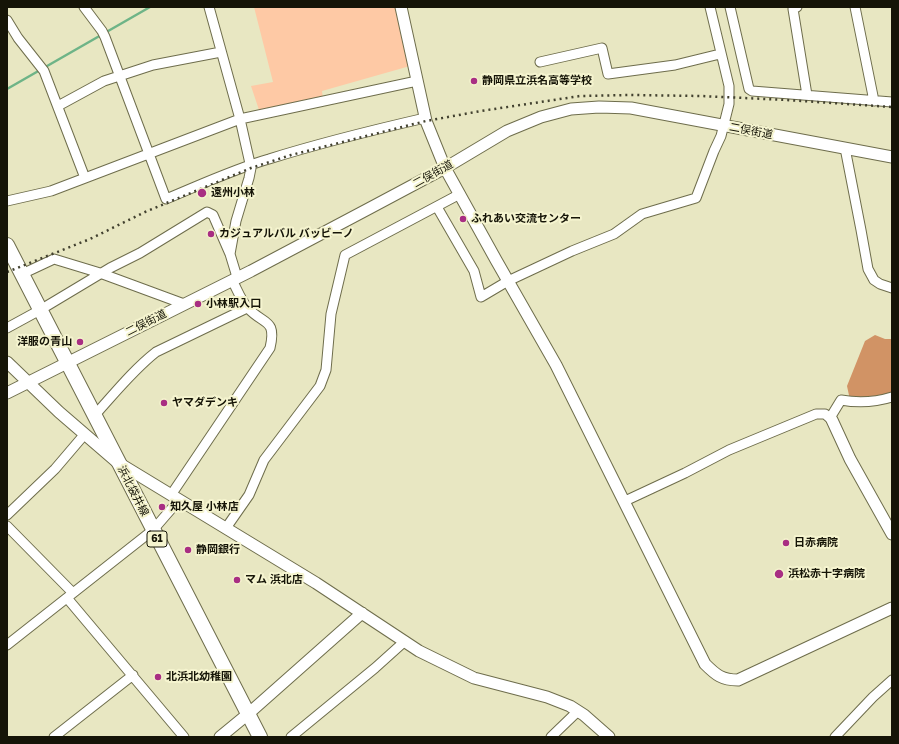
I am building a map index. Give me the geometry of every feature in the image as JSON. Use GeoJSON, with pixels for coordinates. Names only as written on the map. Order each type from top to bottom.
{"type":"FeatureCollection","features":[{"type":"Feature","properties":{"kind":"main road","name":"浜北袋井線"},"geometry":{"type":"LineString","coordinates":[[7,245],[68,362],[117,462],[260,737]]}},
{"type":"Feature","properties":{"kind":"street"},"geometry":{"type":"LineString","coordinates":[[84,7],[104,34],[166,199],[250,165],[331,142],[425,118]]}},
{"type":"Feature","properties":{"kind":"street"},"geometry":{"type":"LineString","coordinates":[[209,7],[240,119],[250,165],[249,178],[236,221],[230,254]]}},
{"type":"Feature","properties":{"kind":"street"},"geometry":{"type":"LineString","coordinates":[[401,7],[425,118],[446,168],[556,365],[705,664],[717,676],[738,680],[892,608]]}},
{"type":"Feature","properties":{"kind":"street"},"geometry":{"type":"LineString","coordinates":[[437,207],[474,271],[482,297],[508,281],[572,251],[614,234],[642,214],[696,198],[721,136],[729,104],[729,86],[720,54],[710,7]]}},
{"type":"Feature","properties":{"kind":"street"},"geometry":{"type":"LineString","coordinates":[[730,7],[749,89],[752,91],[807,94],[892,102]]}},
{"type":"Feature","properties":{"kind":"street"},"geometry":{"type":"LineString","coordinates":[[797,7],[793,9],[807,94]]}},
{"type":"Feature","properties":{"kind":"street"},"geometry":{"type":"LineString","coordinates":[[855,7],[874,101]]}},
{"type":"Feature","properties":{"kind":"street"},"geometry":{"type":"LineString","coordinates":[[7,20],[18,38],[43,69],[85,178]]}},
{"type":"Feature","properties":{"kind":"street"},"geometry":{"type":"LineString","coordinates":[[540,62],[602,48],[608,74],[675,65],[720,54]]}},
{"type":"Feature","properties":{"kind":"street"},"geometry":{"type":"LineString","coordinates":[[58,106],[104,81],[152,65],[221,52]]}},
{"type":"Feature","properties":{"kind":"street"},"geometry":{"type":"LineString","coordinates":[[7,201],[51,191],[240,119],[417,81]]}},
{"type":"Feature","properties":{"kind":"street","name":"二俣街道"},"geometry":{"type":"LineString","coordinates":[[7,393],[370,208],[446,168],[507,131],[541,117],[571,109],[599,107],[631,108],[892,157]]}},
{"type":"Feature","properties":{"kind":"street"},"geometry":{"type":"LineString","coordinates":[[845,148],[868,269],[874,280],[880,284],[892,288]]}},
{"type":"Feature","properties":{"kind":"street"},"geometry":{"type":"LineString","coordinates":[[226,528],[249,495],[264,460],[320,386],[326,370],[329,350],[331,314],[345,255],[460,194]]}},
{"type":"Feature","properties":{"kind":"street"},"geometry":{"type":"LineString","coordinates":[[7,328],[100,274],[140,253],[207,212],[213,215],[230,254],[235,278],[247,308],[268,324],[272,330],[273,336],[270,348],[153,530],[7,645]]}},
{"type":"Feature","properties":{"kind":"street"},"geometry":{"type":"LineString","coordinates":[[22,274],[54,259],[184,304]]}},
{"type":"Feature","properties":{"kind":"street"},"geometry":{"type":"LineString","coordinates":[[94,416],[148,358],[156,352],[247,308]]}},
{"type":"Feature","properties":{"kind":"street"},"geometry":{"type":"LineString","coordinates":[[7,362],[58,412],[117,462],[362,613],[419,651],[474,678],[547,697],[578,711],[609,737]]}},
{"type":"Feature","properties":{"kind":"street"},"geometry":{"type":"LineString","coordinates":[[831,419],[841,400],[853,402],[885,400],[892,397]]}},
{"type":"Feature","properties":{"kind":"street"},"geometry":{"type":"LineString","coordinates":[[625,501],[685,473],[729,450],[794,422],[816,414],[825,414],[831,419],[850,459],[892,534]]}},
{"type":"Feature","properties":{"kind":"street"},"geometry":{"type":"LineString","coordinates":[[7,515],[56,469],[84,435]]}},
{"type":"Feature","properties":{"kind":"street"},"geometry":{"type":"LineString","coordinates":[[7,526],[70,595],[184,737]]}},
{"type":"Feature","properties":{"kind":"street"},"geometry":{"type":"LineString","coordinates":[[220,737],[362,613]]}},
{"type":"Feature","properties":{"kind":"street"},"geometry":{"type":"LineString","coordinates":[[291,737],[375,668],[405,641]]}},
{"type":"Feature","properties":{"kind":"street"},"geometry":{"type":"LineString","coordinates":[[54,737],[133,674]]}},
{"type":"Feature","properties":{"kind":"street"},"geometry":{"type":"LineString","coordinates":[[835,737],[873,697],[892,680]]}},
{"type":"Feature","properties":{"kind":"street"},"geometry":{"type":"LineString","coordinates":[[551,737],[578,711]]}},
{"type":"Feature","properties":{"kind":"shaded area"},"geometry":{"type":"Polygon","coordinates":[[[254,7],[396,7],[410,66],[322,91],[323,99],[260,113],[251,86],[273,82],[254,7]]]}},
{"type":"Feature","properties":{"kind":"shaded area"},"geometry":{"type":"Polygon","coordinates":[[[875,335],[885,339],[892,339],[892,400],[874,406],[850,400],[847,386],[865,341],[875,335]]]}},
{"type":"Feature","properties":{"kind":"waterway"},"geometry":{"type":"LineString","coordinates":[[7,89],[150,7]]}},
{"type":"Feature","properties":{"kind":"railway"},"geometry":{"type":"LineString","coordinates":[[7,272],[90,239],[145,212],[251,168],[291,155],[426,121],[580,96],[701,96],[892,107]]}},
{"type":"Feature","properties":{"kind":"place","name":"静岡県立浜名高等学校"},"geometry":{"type":"Point","coordinates":[474,81]}},
{"type":"Feature","properties":{"kind":"place","name":"遠州小林"},"geometry":{"type":"Point","coordinates":[202,193]}},
{"type":"Feature","properties":{"kind":"place","name":"ふれあい交流センター"},"geometry":{"type":"Point","coordinates":[463,219]}},
{"type":"Feature","properties":{"kind":"place","name":"カジュアルバル バッビーノ"},"geometry":{"type":"Point","coordinates":[211,234]}},
{"type":"Feature","properties":{"kind":"place","name":"小林駅入口"},"geometry":{"type":"Point","coordinates":[198,304]}},
{"type":"Feature","properties":{"kind":"place","name":"洋服の青山"},"geometry":{"type":"Point","coordinates":[80,342]}},
{"type":"Feature","properties":{"kind":"place","name":"ヤマダデンキ"},"geometry":{"type":"Point","coordinates":[164,403]}},
{"type":"Feature","properties":{"kind":"place","name":"知久屋 小林店"},"geometry":{"type":"Point","coordinates":[162,507]}},
{"type":"Feature","properties":{"kind":"place","name":"日赤病院"},"geometry":{"type":"Point","coordinates":[786,543]}},
{"type":"Feature","properties":{"kind":"place","name":"静岡銀行"},"geometry":{"type":"Point","coordinates":[188,550]}},
{"type":"Feature","properties":{"kind":"place","name":"浜松赤十字病院"},"geometry":{"type":"Point","coordinates":[779,574]}},
{"type":"Feature","properties":{"kind":"place","name":"マム 浜北店"},"geometry":{"type":"Point","coordinates":[237,580]}},
{"type":"Feature","properties":{"kind":"place","name":"北浜北幼稚園"},"geometry":{"type":"Point","coordinates":[158,677]}}]}
